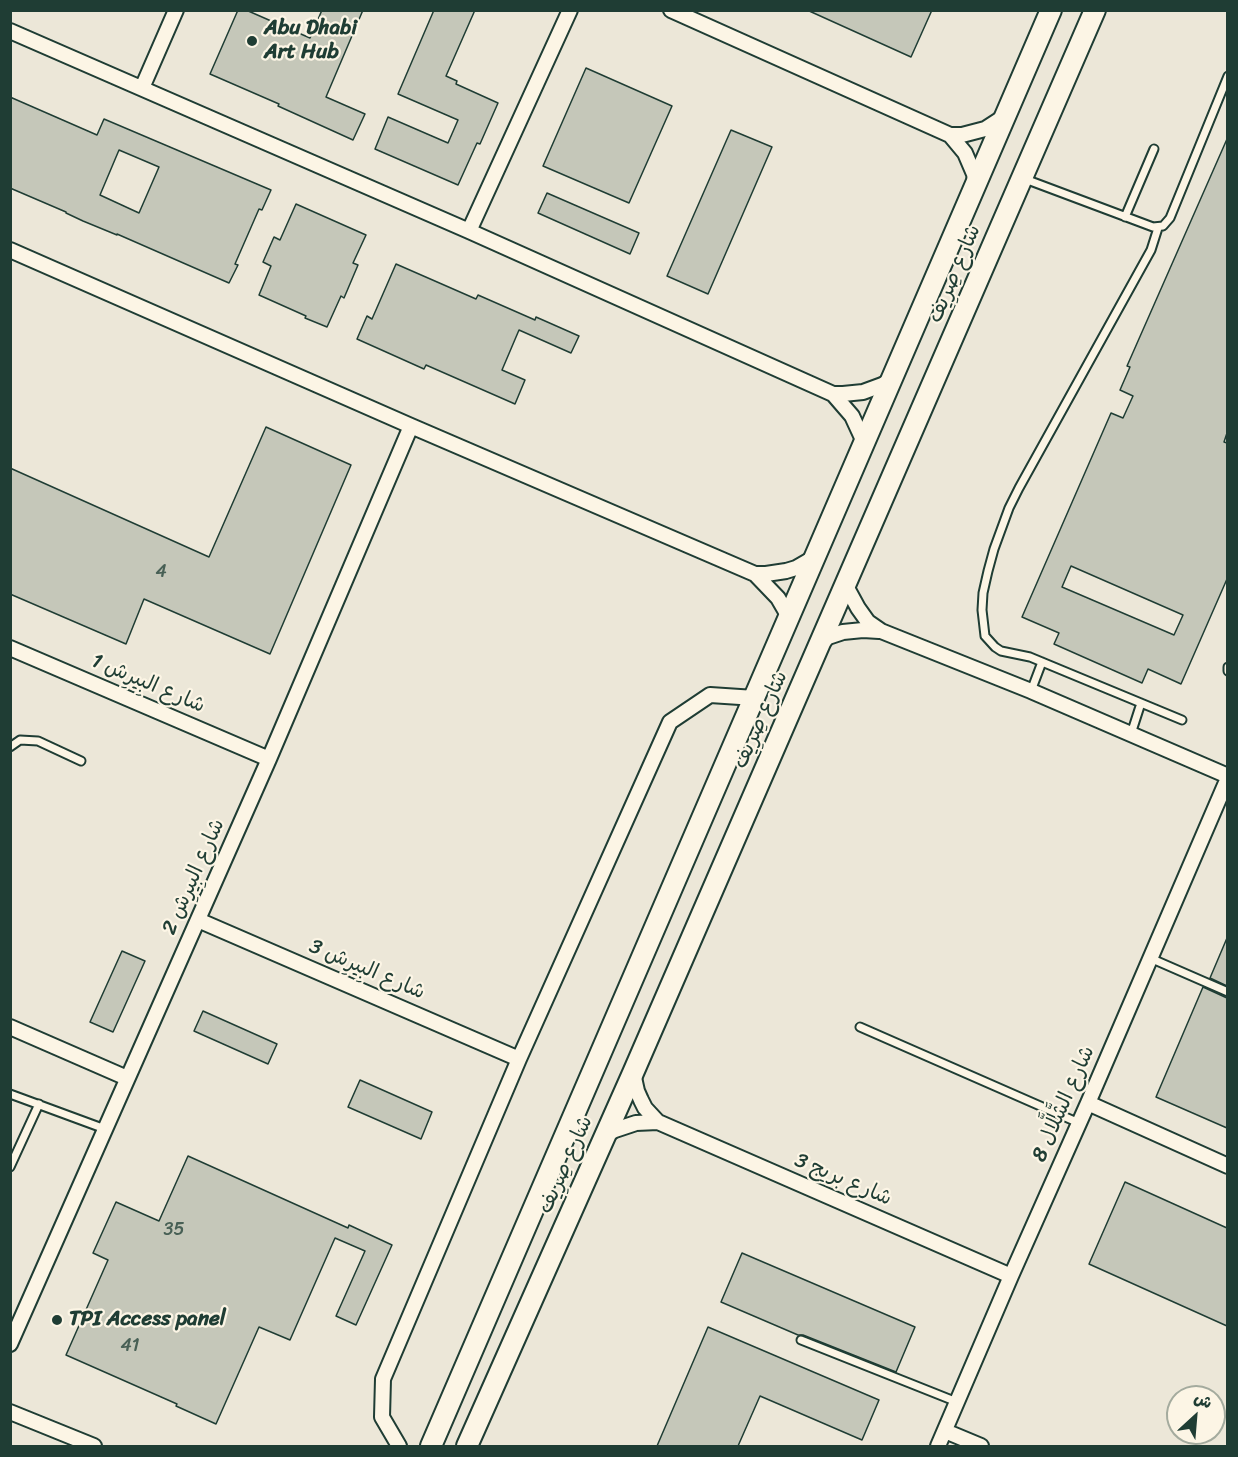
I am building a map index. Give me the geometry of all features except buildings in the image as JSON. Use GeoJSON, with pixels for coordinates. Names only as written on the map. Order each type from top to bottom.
{"type":"FeatureCollection","features":[{"type":"Feature","properties":{"kind":"main road","name":"شارع صِرِيف"},"geometry":{"type":"LineString","coordinates":[[431,1446],[1051,10]]}},
{"type":"Feature","properties":{"kind":"main road","name":"شارع صِرِيف"},"geometry":{"type":"LineString","coordinates":[[467,1446],[606,1135],[1095,10]]}},
{"type":"Feature","properties":{"kind":"street"},"geometry":{"type":"LineString","coordinates":[[142,88],[176,10]]}},
{"type":"Feature","properties":{"kind":"street"},"geometry":{"type":"LineString","coordinates":[[469,231],[570,10]]}},
{"type":"Feature","properties":{"kind":"street"},"geometry":{"type":"LineString","coordinates":[[671,10],[950,135],[962,135],[985,129],[1005,116]]}},
{"type":"Feature","properties":{"kind":"street"},"geometry":{"type":"LineString","coordinates":[[10,31],[469,231],[833,394],[863,392],[891,380]]}},
{"type":"Feature","properties":{"kind":"street"},"geometry":{"type":"LineString","coordinates":[[950,135],[965,153],[974,174],[976,186]]}},
{"type":"Feature","properties":{"kind":"street"},"geometry":{"type":"LineString","coordinates":[[10,250],[755,574],[771,590],[789,617]]}},
{"type":"Feature","properties":{"kind":"street"},"geometry":{"type":"LineString","coordinates":[[833,394],[852,416],[864,442]]}},
{"type":"Feature","properties":{"kind":"street","name":"شارع البِيرِش 2"},"geometry":{"type":"LineString","coordinates":[[10,1344],[269,759],[411,426]]}},
{"type":"Feature","properties":{"kind":"street"},"geometry":{"type":"LineString","coordinates":[[755,574],[786,571],[815,557]]}},
{"type":"Feature","properties":{"kind":"street"},"geometry":{"type":"LineString","coordinates":[[846,586],[868,622],[881,631],[1031,691],[1227,777]]}},
{"type":"Feature","properties":{"kind":"street"},"geometry":{"type":"LineString","coordinates":[[820,645],[828,637],[843,632],[881,631]]}},
{"type":"Feature","properties":{"kind":"street","name":"شارع البِيرِش 1"},"geometry":{"type":"LineString","coordinates":[[10,648],[269,759]]}},
{"type":"Feature","properties":{"kind":"street"},"geometry":{"type":"LineString","coordinates":[[399,1446],[382,1417],[383,1379],[519,1059],[670,722],[710,695],[755,698]]}},
{"type":"Feature","properties":{"kind":"street","name":"شارع الشَّلَّال 8"},"geometry":{"type":"LineString","coordinates":[[938,1446],[1227,777]]}},
{"type":"Feature","properties":{"kind":"street","name":"شارع البِيرِش 3"},"geometry":{"type":"LineString","coordinates":[[198,920],[519,1059]]}},
{"type":"Feature","properties":{"kind":"street"},"geometry":{"type":"LineString","coordinates":[[10,1027],[127,1078]]}},
{"type":"Feature","properties":{"kind":"street","name":"شارع بريج 3"},"geometry":{"type":"LineString","coordinates":[[633,1073],[637,1091],[645,1108],[658,1122],[1011,1276]]}},
{"type":"Feature","properties":{"kind":"street"},"geometry":{"type":"LineString","coordinates":[[1088,1103],[1227,1166]]}},
{"type":"Feature","properties":{"kind":"street"},"geometry":{"type":"LineString","coordinates":[[606,1135],[636,1123],[658,1122]]}},
{"type":"Feature","properties":{"kind":"street"},"geometry":{"type":"LineString","coordinates":[[10,1412],[94,1446]]}},
{"type":"Feature","properties":{"kind":"street"},"geometry":{"type":"LineString","coordinates":[[945,1431],[981,1446]]}},
{"type":"Feature","properties":{"kind":"lane"},"geometry":{"type":"LineString","coordinates":[[1022,178],[1153,227],[1163,226],[1168,223],[1227,76]]}},
{"type":"Feature","properties":{"kind":"lane"},"geometry":{"type":"LineString","coordinates":[[1125,217],[1154,149]]}},
{"type":"Feature","properties":{"kind":"lane"},"geometry":{"type":"LineString","coordinates":[[1158,228],[1151,250],[1019,488],[1001,528],[988,571],[981,610],[986,636],[1001,651],[1022,654],[1182,720]]}},
{"type":"Feature","properties":{"kind":"lane"},"geometry":{"type":"LineString","coordinates":[[1031,691],[1042,662]]}},
{"type":"Feature","properties":{"kind":"lane"},"geometry":{"type":"LineString","coordinates":[[1131,734],[1141,703]]}},
{"type":"Feature","properties":{"kind":"lane"},"geometry":{"type":"LineString","coordinates":[[10,747],[20,740],[38,741],[81,761]]}},
{"type":"Feature","properties":{"kind":"lane"},"geometry":{"type":"LineString","coordinates":[[1150,958],[1227,992]]}},
{"type":"Feature","properties":{"kind":"lane"},"geometry":{"type":"LineString","coordinates":[[860,1027],[1079,1123]]}},
{"type":"Feature","properties":{"kind":"lane"},"geometry":{"type":"LineString","coordinates":[[10,1094],[105,1129]]}},
{"type":"Feature","properties":{"kind":"lane"},"geometry":{"type":"LineString","coordinates":[[10,1167],[39,1104]]}},
{"type":"Feature","properties":{"kind":"lane"},"geometry":{"type":"LineString","coordinates":[[801,1340],[957,1402]]}},
{"type":"Feature","properties":{"kind":"shaded area"},"geometry":{"type":"Polygon","coordinates":[[[10,11],[1227,11],[1227,1446],[11,1446],[10,11]]]}},
{"type":"Feature","properties":{"kind":"place","name":"Abu Dhabi Art Hub"},"geometry":{"type":"Point","coordinates":[252,41]}},
{"type":"Feature","properties":{"kind":"place","name":"TPI Access panel"},"geometry":{"type":"Point","coordinates":[57,1320]}}]}
